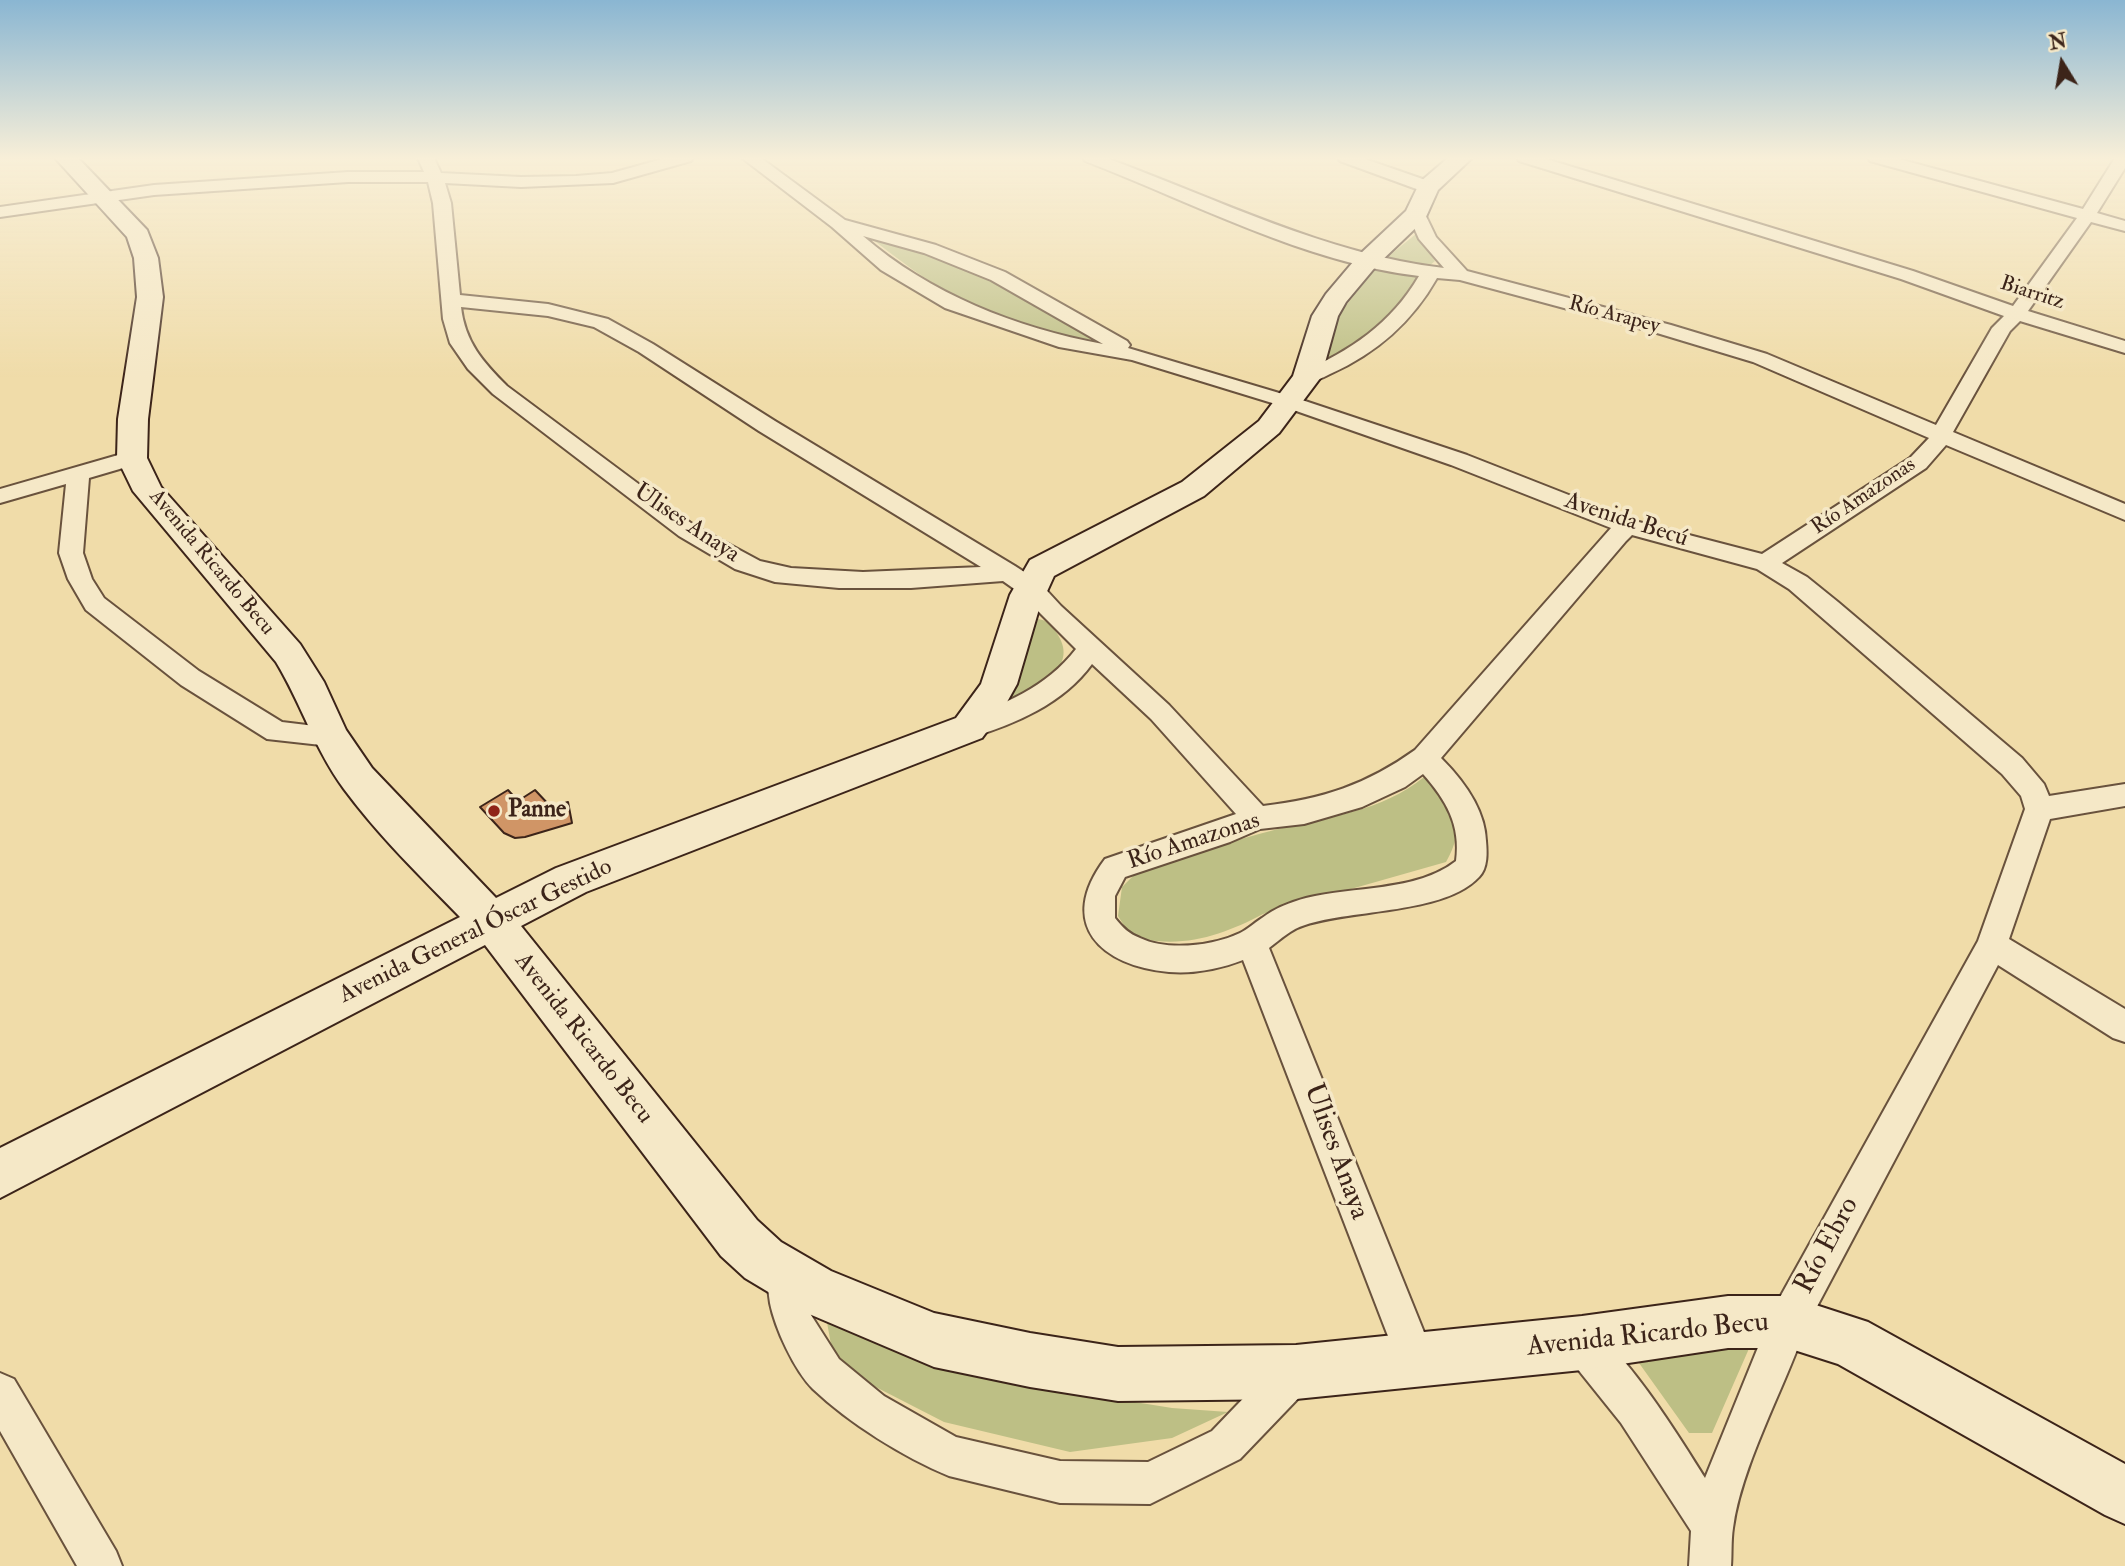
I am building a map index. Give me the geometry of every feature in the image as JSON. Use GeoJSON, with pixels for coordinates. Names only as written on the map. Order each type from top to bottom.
{"type":"FeatureCollection","features":[{"type":"Feature","properties":{"kind":"street","name":"Avenida Ricardo Becu"},"geometry":{"type":"LineString","coordinates":[[135,231],[146,258],[150,297],[133,419],[132,458],[148,491],[288,653],[306,682],[330,736],[358,779],[491,921],[739,1238],[762,1261],[813,1290],[934,1340],[1030,1360],[1118,1374],[1296,1372],[1417,1362],[1582,1343],[1728,1322],[1788,1322],[1849,1341],[2125,1495]]}},
{"type":"Feature","properties":{"kind":"street","name":"Ulises Anaya"},"geometry":{"type":"LineString","coordinates":[[445,231],[453,319],[460,343],[500,390],[714,550],[755,569],[799,577],[842,580],[1018,580]]}},
{"type":"Feature","properties":{"kind":"street"},"geometry":{"type":"LineString","coordinates":[[847,231],[887,266],[952,304],[1066,343],[1135,355]]}},
{"type":"Feature","properties":{"kind":"street"},"geometry":{"type":"LineString","coordinates":[[868,231],[905,241],[998,276],[1135,355]]}},
{"type":"Feature","properties":{"kind":"street","name":"Río Arapey"},"geometry":{"type":"LineString","coordinates":[[1279,231],[1330,251],[1430,273],[1461,275],[1760,358],[2125,513]]}},
{"type":"Feature","properties":{"kind":"street"},"geometry":{"type":"LineString","coordinates":[[1018,580],[1193,489],[1269,427],[1298,389],[1325,316],[1335,299],[1395,231]]}},
{"type":"Feature","properties":{"kind":"street"},"geometry":{"type":"LineString","coordinates":[[1427,231],[1428,239],[1461,275]]}},
{"type":"Feature","properties":{"kind":"street","name":"Biarritz"},"geometry":{"type":"LineString","coordinates":[[1764,231],[2125,347]]}},
{"type":"Feature","properties":{"kind":"street","name":"Río Amazonas"},"geometry":{"type":"LineString","coordinates":[[1765,563],[1918,463],[1933,449],[2002,328],[2017,314],[2076,231]]}},
{"type":"Feature","properties":{"kind":"street"},"geometry":{"type":"LineString","coordinates":[[1298,389],[1381,338],[1423,286],[1430,273]]}},
{"type":"Feature","properties":{"kind":"street"},"geometry":{"type":"LineString","coordinates":[[453,300],[548,310],[601,323],[646,348],[767,426],[1018,580],[1160,712],[1257,818]]}},
{"type":"Feature","properties":{"kind":"street","name":"Avenida Becú"},"geometry":{"type":"LineString","coordinates":[[1135,355],[1298,389],[1459,460],[1627,526],[1765,563],[1798,583],[1829,608],[2012,766],[2034,792],[2039,809]]}},
{"type":"Feature","properties":{"kind":"street"},"geometry":{"type":"LineString","coordinates":[[0,496],[132,458]]}},
{"type":"Feature","properties":{"kind":"street"},"geometry":{"type":"LineString","coordinates":[[78,474],[71,553],[80,579],[95,604],[190,678],[277,732],[330,736]]}},
{"type":"Feature","properties":{"kind":"street","name":"Río Amazonas"},"geometry":{"type":"LineString","coordinates":[[1426,758],[1451,786],[1469,819],[1475,847],[1470,867],[1450,882],[1310,910],[1277,924],[1252,943],[1214,954],[1177,958],[1147,956],[1117,944],[1101,924],[1099,900],[1106,880],[1115,868],[1220,834],[1257,818],[1304,813],[1352,799],[1395,779],[1426,758],[1499,669],[1557,606],[1600,551],[1627,526]]}},
{"type":"Feature","properties":{"kind":"street"},"geometry":{"type":"LineString","coordinates":[[969,729],[986,708],[999,683],[1018,580]]}},
{"type":"Feature","properties":{"kind":"street","name":"Avenida General Óscar Gestido"},"geometry":{"type":"LineString","coordinates":[[0,1174],[571,880],[1024,708],[1048,694],[1078,666],[1090,648]]}},
{"type":"Feature","properties":{"kind":"street"},"geometry":{"type":"LineString","coordinates":[[2039,809],[2125,795]]}},
{"type":"Feature","properties":{"kind":"street","name":"Río Ebro"},"geometry":{"type":"LineString","coordinates":[[1710,1566],[1712,1527],[1730,1464],[1769,1375],[1788,1322],[1992,945],[2017,866],[2039,809]]}},
{"type":"Feature","properties":{"kind":"street","name":"Ulises Anaya"},"geometry":{"type":"LineString","coordinates":[[1252,943],[1311,1086],[1364,1233],[1417,1362]]}},
{"type":"Feature","properties":{"kind":"street"},"geometry":{"type":"LineString","coordinates":[[1992,945],[2125,1027]]}},
{"type":"Feature","properties":{"kind":"street"},"geometry":{"type":"LineString","coordinates":[[784,1274],[793,1322],[818,1363],[825,1373],[870,1410],[950,1456],[1060,1482],[1150,1483],[1226,1445],[1296,1372]]}},
{"type":"Feature","properties":{"kind":"street"},"geometry":{"type":"LineString","coordinates":[[1582,1343],[1614,1378],[1658,1440],[1712,1527]]}},
{"type":"Feature","properties":{"kind":"street"},"geometry":{"type":"LineString","coordinates":[[0,1394],[101,1566]]}},
{"type":"Feature","properties":{"kind":"green space"},"geometry":{"type":"Polygon","coordinates":[[[1416,234],[1435,261],[1428,267],[1385,259],[1416,234]]]}},
{"type":"Feature","properties":{"kind":"green space"},"geometry":{"type":"Polygon","coordinates":[[[872,239],[923,252],[980,274],[1104,343],[1029,325],[956,296],[934,284],[872,239]]]}},
{"type":"Feature","properties":{"kind":"green space"},"geometry":{"type":"Polygon","coordinates":[[[1377,267],[1412,272],[1419,280],[1378,325],[1328,359],[1329,336],[1340,313],[1377,267]]]}},
{"type":"Feature","properties":{"kind":"green space"},"geometry":{"type":"Polygon","coordinates":[[[1038,619],[1047,622],[1056,632],[1063,647],[1063,658],[1059,667],[1043,683],[1012,702],[1009,696],[1038,619]]]}},
{"type":"Feature","properties":{"kind":"green space"},"geometry":{"type":"Polygon","coordinates":[[[1424,777],[1433,780],[1455,820],[1456,838],[1446,862],[1263,914],[1199,939],[1171,942],[1140,939],[1128,930],[1118,916],[1122,887],[1135,874],[1242,839],[1373,805],[1408,789],[1424,777]]]}},
{"type":"Feature","properties":{"kind":"green space"},"geometry":{"type":"Polygon","coordinates":[[[826,1317],[1016,1383],[1172,1408],[1228,1412],[1172,1438],[1070,1452],[944,1422],[866,1382],[832,1350],[826,1317]]]}},
{"type":"Feature","properties":{"kind":"green space"},"geometry":{"type":"Polygon","coordinates":[[[1751,1344],[1712,1433],[1689,1433],[1634,1356],[1751,1344]]]}},
{"type":"Feature","properties":{"kind":"building"},"geometry":{"type":"Polygon","coordinates":[[[508,790],[518,801],[535,790],[551,807],[568,802],[572,823],[525,837],[515,838],[504,833],[480,807],[508,790]]]}},
{"type":"Feature","properties":{"kind":"place","name":"Panne"},"geometry":{"type":"Point","coordinates":[494,811]}}]}
